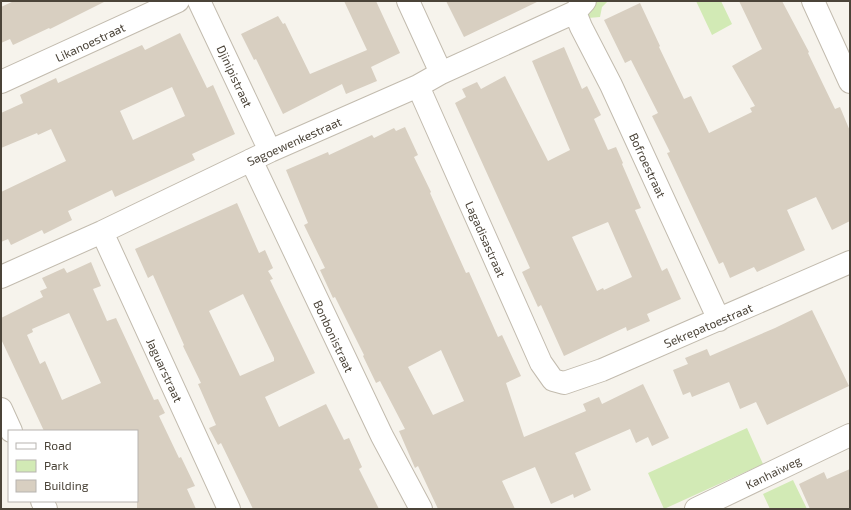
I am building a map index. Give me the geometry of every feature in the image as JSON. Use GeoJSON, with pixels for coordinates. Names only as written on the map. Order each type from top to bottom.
{"type":"FeatureCollection","features":[{"type":"Feature","properties":{"kind":"street","name":"Likanoestraat"},"geometry":{"type":"LineString","coordinates":[[1,82],[178,1]]}},
{"type":"Feature","properties":{"kind":"street","name":"Djinipistraat"},"geometry":{"type":"LineString","coordinates":[[199,1],[270,151]]}},
{"type":"Feature","properties":{"kind":"street"},"geometry":{"type":"LineString","coordinates":[[408,1],[441,73]]}},
{"type":"Feature","properties":{"kind":"street"},"geometry":{"type":"LineString","coordinates":[[813,1],[850,82]]}},
{"type":"Feature","properties":{"kind":"street","name":"Sagoewenkestraat"},"geometry":{"type":"LineString","coordinates":[[1,277],[102,232],[270,151],[418,86],[441,73],[580,6]]}},
{"type":"Feature","properties":{"kind":"street","name":"Bofroestraat"},"geometry":{"type":"LineString","coordinates":[[580,6],[581,27],[611,85],[718,320]]}},
{"type":"Feature","properties":{"kind":"street","name":"Lagadisastraat"},"geometry":{"type":"LineString","coordinates":[[418,86],[541,363],[553,380],[564,383]]}},
{"type":"Feature","properties":{"kind":"street","name":"Bonbonistraat"},"geometry":{"type":"LineString","coordinates":[[251,160],[382,436],[421,509]]}},
{"type":"Feature","properties":{"kind":"street","name":"Jaguarstraat"},"geometry":{"type":"LineString","coordinates":[[102,232],[229,509]]}},
{"type":"Feature","properties":{"kind":"street","name":"Sekrepatoestraat"},"geometry":{"type":"LineString","coordinates":[[564,383],[602,370],[850,262]]}},
{"type":"Feature","properties":{"kind":"street"},"geometry":{"type":"LineString","coordinates":[[1,409],[11,430]]}},
{"type":"Feature","properties":{"kind":"street","name":"Kanhaiweg"},"geometry":{"type":"LineString","coordinates":[[696,509],[850,435]]}},
{"type":"Feature","properties":{"kind":"green space"},"geometry":{"type":"Polygon","coordinates":[[[589,1],[608,1],[602,7],[600,17],[588,18],[587,6],[589,1]]]}},
{"type":"Feature","properties":{"kind":"green space"},"geometry":{"type":"Polygon","coordinates":[[[696,1],[721,1],[732,24],[712,35],[696,1]]]}},
{"type":"Feature","properties":{"kind":"green space"},"geometry":{"type":"Polygon","coordinates":[[[747,428],[763,464],[664,509],[648,473],[747,428]]]}},
{"type":"Feature","properties":{"kind":"green space"},"geometry":{"type":"Polygon","coordinates":[[[793,480],[807,509],[770,509],[763,494],[793,480]]]}},
{"type":"Feature","properties":{"kind":"building"},"geometry":{"type":"Polygon","coordinates":[[[14,1],[106,1],[50,29],[49,28],[13,45],[10,39],[1,43],[1,7],[14,1]]]}},
{"type":"Feature","properties":{"kind":"building"},"geometry":{"type":"Polygon","coordinates":[[[344,1],[376,1],[400,53],[371,67],[377,81],[346,94],[342,84],[283,114],[256,59],[254,60],[241,34],[278,16],[283,24],[285,23],[310,74],[367,50],[344,1]]]}},
{"type":"Feature","properties":{"kind":"building"},"geometry":{"type":"Polygon","coordinates":[[[446,1],[539,1],[464,37],[446,1]]]}},
{"type":"Feature","properties":{"kind":"building"},"geometry":{"type":"Polygon","coordinates":[[[739,1],[782,1],[809,52],[808,53],[835,109],[840,107],[850,131],[850,221],[832,230],[816,197],[787,210],[805,250],[757,272],[754,267],[730,278],[723,262],[719,264],[667,153],[670,152],[652,116],[658,113],[631,60],[625,63],[604,20],[640,3],[684,99],[691,96],[709,133],[752,112],[750,108],[755,106],[732,66],[762,49],[739,1]]]}},
{"type":"Feature","properties":{"kind":"building"},"geometry":{"type":"Polygon","coordinates":[[[180,33],[207,88],[213,85],[235,134],[192,154],[195,160],[115,197],[112,190],[68,211],[72,220],[44,234],[42,230],[11,245],[8,239],[1,242],[1,192],[66,161],[51,129],[38,135],[37,133],[1,148],[1,113],[23,103],[20,95],[56,78],[58,83],[142,45],[145,50],[180,33]],[[172,87],[120,111],[133,140],[185,116],[172,87]]]}},
{"type":"Feature","properties":{"kind":"building"},"geometry":{"type":"Polygon","coordinates":[[[564,47],[582,89],[587,86],[601,115],[594,119],[608,150],[616,147],[623,163],[622,164],[641,208],[635,210],[662,271],[667,268],[681,299],[647,314],[650,321],[627,331],[626,327],[564,356],[541,305],[538,307],[522,272],[530,268],[455,103],[466,97],[462,89],[477,82],[481,89],[505,76],[548,161],[570,150],[532,61],[564,47]],[[608,222],[572,237],[597,291],[603,288],[604,290],[632,277],[608,222]]]}},
{"type":"Feature","properties":{"kind":"building"},"geometry":{"type":"Polygon","coordinates":[[[405,127],[418,155],[414,157],[466,273],[469,272],[498,337],[502,335],[521,376],[506,383],[524,437],[586,411],[583,404],[599,397],[602,404],[643,384],[669,438],[652,446],[648,437],[636,443],[630,429],[575,453],[591,490],[574,498],[573,494],[551,504],[535,467],[502,481],[515,509],[438,509],[418,466],[415,468],[399,431],[405,429],[380,381],[376,383],[363,356],[364,355],[335,297],[333,298],[320,270],[325,268],[304,225],[308,223],[286,170],[328,152],[329,155],[372,135],[374,138],[394,128],[396,131],[405,127]],[[441,350],[408,367],[433,415],[464,401],[441,350]]]}},
{"type":"Feature","properties":{"kind":"building"},"geometry":{"type":"Polygon","coordinates":[[[237,203],[259,253],[265,250],[273,268],[268,271],[273,279],[270,280],[315,373],[265,397],[279,427],[326,404],[344,440],[349,438],[362,467],[359,469],[379,509],[253,509],[221,443],[218,445],[209,428],[216,425],[198,384],[201,383],[183,346],[184,345],[153,275],[148,278],[135,249],[237,203]],[[243,294],[209,311],[240,376],[274,361],[274,358],[243,294]]]}},
{"type":"Feature","properties":{"kind":"building"},"geometry":{"type":"Polygon","coordinates":[[[91,262],[101,286],[93,289],[107,321],[116,318],[154,400],[158,399],[165,413],[159,416],[179,458],[181,457],[195,486],[187,489],[196,509],[137,509],[138,430],[44,430],[1,339],[1,318],[43,297],[40,291],[47,288],[42,278],[64,268],[67,273],[91,262]],[[69,313],[32,329],[33,332],[27,335],[40,364],[45,361],[62,400],[101,383],[69,313]]]}},
{"type":"Feature","properties":{"kind":"building"},"geometry":{"type":"Polygon","coordinates":[[[812,310],[849,386],[767,425],[756,402],[740,409],[729,382],[692,397],[690,392],[683,395],[673,370],[688,364],[685,358],[707,349],[710,356],[812,310]]]}},
{"type":"Feature","properties":{"kind":"building"},"geometry":{"type":"Polygon","coordinates":[[[850,469],[850,509],[810,509],[799,484],[824,472],[827,479],[850,469]]]}}]}
